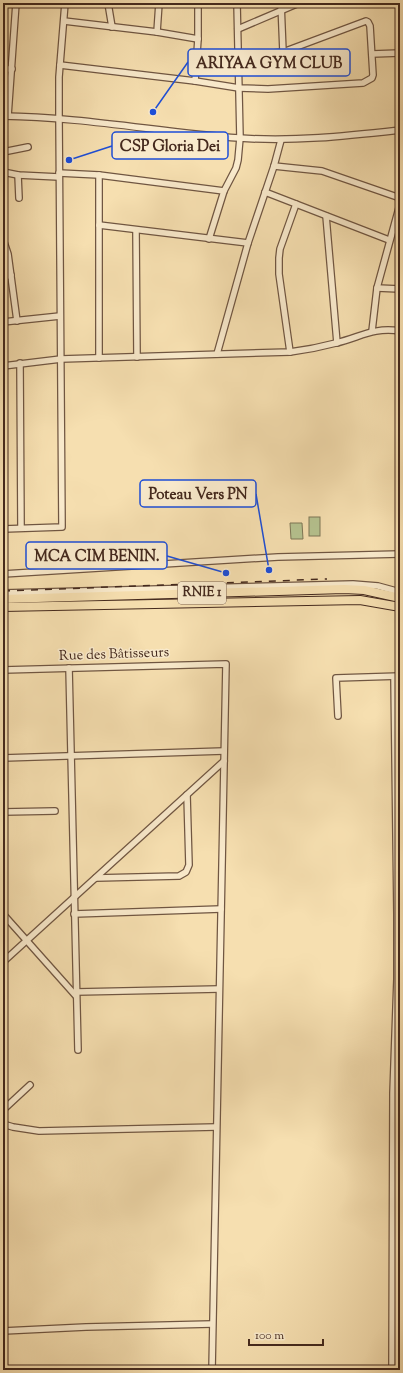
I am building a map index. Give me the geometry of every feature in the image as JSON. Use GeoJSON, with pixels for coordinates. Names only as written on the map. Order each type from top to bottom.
{"type":"FeatureCollection","features":[{"type":"Feature","properties":{"kind":"highway","name":"RNIE 1"},"geometry":{"type":"LineString","coordinates":[[3,599],[344,589],[364,590],[400,598]]}},
{"type":"Feature","properties":{"kind":"highway","name":"RNIE 1"},"geometry":{"type":"LineString","coordinates":[[3,607],[360,600],[400,607]]}},
{"type":"Feature","properties":{"kind":"street"},"geometry":{"type":"LineString","coordinates":[[16,3],[12,69],[6,116],[59,118],[154,130],[280,140],[332,137],[400,130]]}},
{"type":"Feature","properties":{"kind":"street"},"geometry":{"type":"LineString","coordinates":[[3,529],[62,527],[59,118],[60,65],[65,3]]}},
{"type":"Feature","properties":{"kind":"street"},"geometry":{"type":"LineString","coordinates":[[108,3],[112,27]]}},
{"type":"Feature","properties":{"kind":"street"},"geometry":{"type":"LineString","coordinates":[[157,32],[159,3]]}},
{"type":"Feature","properties":{"kind":"street"},"geometry":{"type":"LineString","coordinates":[[195,81],[198,39],[198,3]]}},
{"type":"Feature","properties":{"kind":"street"},"geometry":{"type":"LineString","coordinates":[[209,239],[224,191],[236,168],[238,160],[240,138],[237,3]]}},
{"type":"Feature","properties":{"kind":"street"},"geometry":{"type":"LineString","coordinates":[[281,3],[282,52]]}},
{"type":"Feature","properties":{"kind":"street"},"geometry":{"type":"LineString","coordinates":[[238,29],[299,3]]}},
{"type":"Feature","properties":{"kind":"street"},"geometry":{"type":"LineString","coordinates":[[64,21],[157,32],[198,39]]}},
{"type":"Feature","properties":{"kind":"street"},"geometry":{"type":"LineString","coordinates":[[60,65],[195,81],[239,88],[268,89],[363,83],[372,78],[373,75],[370,26],[366,21],[282,52],[238,57]]}},
{"type":"Feature","properties":{"kind":"street"},"geometry":{"type":"LineString","coordinates":[[372,54],[400,53]]}},
{"type":"Feature","properties":{"kind":"street"},"geometry":{"type":"LineString","coordinates":[[3,69],[12,69]]}},
{"type":"Feature","properties":{"kind":"street"},"geometry":{"type":"LineString","coordinates":[[217,354],[248,243],[274,166],[280,140]]}},
{"type":"Feature","properties":{"kind":"street"},"geometry":{"type":"LineString","coordinates":[[3,152],[28,147]]}},
{"type":"Feature","properties":{"kind":"street"},"geometry":{"type":"LineString","coordinates":[[274,166],[322,171],[400,198]]}},
{"type":"Feature","properties":{"kind":"street"},"geometry":{"type":"LineString","coordinates":[[3,172],[18,175],[99,175],[224,191]]}},
{"type":"Feature","properties":{"kind":"street"},"geometry":{"type":"LineString","coordinates":[[18,175],[19,198]]}},
{"type":"Feature","properties":{"kind":"street"},"geometry":{"type":"LineString","coordinates":[[99,175],[99,358]]}},
{"type":"Feature","properties":{"kind":"street"},"geometry":{"type":"LineString","coordinates":[[265,192],[389,240]]}},
{"type":"Feature","properties":{"kind":"street"},"geometry":{"type":"LineString","coordinates":[[290,352],[279,274],[279,258],[280,249],[296,204]]}},
{"type":"Feature","properties":{"kind":"street"},"geometry":{"type":"LineString","coordinates":[[372,331],[377,288],[400,204]]}},
{"type":"Feature","properties":{"kind":"street"},"geometry":{"type":"LineString","coordinates":[[326,216],[337,343]]}},
{"type":"Feature","properties":{"kind":"street"},"geometry":{"type":"LineString","coordinates":[[99,225],[248,243]]}},
{"type":"Feature","properties":{"kind":"street"},"geometry":{"type":"LineString","coordinates":[[136,230],[137,357]]}},
{"type":"Feature","properties":{"kind":"street"},"geometry":{"type":"LineString","coordinates":[[3,239],[8,254],[17,321]]}},
{"type":"Feature","properties":{"kind":"street"},"geometry":{"type":"LineString","coordinates":[[3,277],[11,275]]}},
{"type":"Feature","properties":{"kind":"street"},"geometry":{"type":"LineString","coordinates":[[377,288],[400,289]]}},
{"type":"Feature","properties":{"kind":"street"},"geometry":{"type":"LineString","coordinates":[[3,322],[60,316]]}},
{"type":"Feature","properties":{"kind":"street"},"geometry":{"type":"LineString","coordinates":[[3,366],[61,359],[290,352],[309,350],[337,343],[382,329],[400,331]]}},
{"type":"Feature","properties":{"kind":"street"},"geometry":{"type":"LineString","coordinates":[[20,363],[21,528]]}},
{"type":"Feature","properties":{"kind":"street"},"geometry":{"type":"LineString","coordinates":[[3,574],[278,557],[400,554]]}},
{"type":"Feature","properties":{"kind":"street"},"geometry":{"type":"LineString","coordinates":[[3,594],[353,584],[378,586],[400,592]]}},
{"type":"Feature","properties":{"kind":"street","name":"Rue des Bâtisseurs"},"geometry":{"type":"LineString","coordinates":[[3,670],[226,664],[224,751]]}},
{"type":"Feature","properties":{"kind":"street"},"geometry":{"type":"LineString","coordinates":[[69,668],[78,1050]]}},
{"type":"Feature","properties":{"kind":"street"},"geometry":{"type":"LineString","coordinates":[[338,716],[336,678],[397,676],[397,943],[393,1092],[392,1370]]}},
{"type":"Feature","properties":{"kind":"street"},"geometry":{"type":"LineString","coordinates":[[3,758],[224,751],[212,1370]]}},
{"type":"Feature","properties":{"kind":"street"},"geometry":{"type":"LineString","coordinates":[[3,962],[224,761]]}},
{"type":"Feature","properties":{"kind":"street"},"geometry":{"type":"LineString","coordinates":[[96,878],[180,876],[186,872],[189,865],[187,795]]}},
{"type":"Feature","properties":{"kind":"street"},"geometry":{"type":"LineString","coordinates":[[3,812],[55,811]]}},
{"type":"Feature","properties":{"kind":"street"},"geometry":{"type":"LineString","coordinates":[[74,914],[221,909]]}},
{"type":"Feature","properties":{"kind":"street"},"geometry":{"type":"LineString","coordinates":[[3,914],[76,994],[219,989]]}},
{"type":"Feature","properties":{"kind":"street"},"geometry":{"type":"LineString","coordinates":[[3,1110],[30,1085]]}},
{"type":"Feature","properties":{"kind":"street"},"geometry":{"type":"LineString","coordinates":[[3,1124],[13,1128],[39,1131],[216,1127]]}},
{"type":"Feature","properties":{"kind":"street"},"geometry":{"type":"LineString","coordinates":[[393,1287],[400,1287]]}},
{"type":"Feature","properties":{"kind":"street"},"geometry":{"type":"LineString","coordinates":[[3,1331],[86,1327],[212,1324]]}},
{"type":"Feature","properties":{"kind":"green space"},"geometry":{"type":"Polygon","coordinates":[[[309,517],[320,517],[320,536],[309,536],[309,517]]]}},
{"type":"Feature","properties":{"kind":"green space"},"geometry":{"type":"Polygon","coordinates":[[[290,523],[302,523],[303,539],[291,539],[290,523]]]}},
{"type":"Feature","properties":{"kind":"railway"},"geometry":{"type":"LineString","coordinates":[[3,591],[327,579]]}},
{"type":"Feature","properties":{"kind":"place","name":"ARIYAA GYM CLUB"},"geometry":{"type":"Point","coordinates":[153,112]}},
{"type":"Feature","properties":{"kind":"place","name":"CSP Gloria Dei"},"geometry":{"type":"Point","coordinates":[69,160]}},
{"type":"Feature","properties":{"kind":"place","name":"Poteau Vers PN"},"geometry":{"type":"Point","coordinates":[269,570]}},
{"type":"Feature","properties":{"kind":"place","name":"MCA CIM BENIN."},"geometry":{"type":"Point","coordinates":[226,573]}}]}
